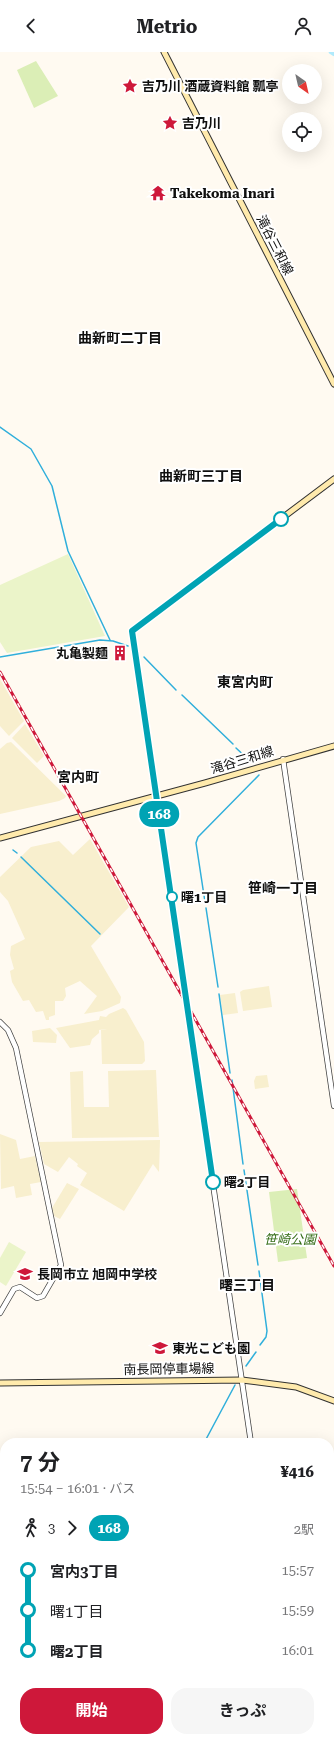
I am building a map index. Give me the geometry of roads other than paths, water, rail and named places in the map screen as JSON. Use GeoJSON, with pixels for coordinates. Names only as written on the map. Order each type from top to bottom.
{"type":"FeatureCollection","features":[{"type":"Feature","properties":{"kind":"main road","name":"滝谷三和線"},"geometry":{"type":"LineString","coordinates":[[164,52],[334,384]]}},
{"type":"Feature","properties":{"kind":"main road"},"geometry":{"type":"LineString","coordinates":[[156,796],[132,631],[334,479]]}},
{"type":"Feature","properties":{"kind":"main road","name":"滝谷三和線"},"geometry":{"type":"LineString","coordinates":[[0,838],[205,783],[283,759],[334,746]]}},
{"type":"Feature","properties":{"kind":"main road","name":"南長岡停車場線"},"geometry":{"type":"LineString","coordinates":[[0,1383],[242,1380],[296,1387],[334,1402]]}},
{"type":"Feature","properties":{"kind":"street"},"geometry":{"type":"LineString","coordinates":[[283,759],[334,1106]]}},
{"type":"Feature","properties":{"kind":"street"},"geometry":{"type":"LineString","coordinates":[[156,796],[250,1438]]}},
{"type":"Feature","properties":{"kind":"street"},"geometry":{"type":"LineString","coordinates":[[0,1022],[8,1030],[16,1048],[61,1265],[43,1296],[36,1298],[20,1287],[14,1289],[0,1313]]}},
{"type":"Feature","properties":{"kind":"street"},"geometry":{"type":"LineString","coordinates":[[0,1031],[8,1030]]}},
{"type":"Feature","properties":{"kind":"waterway"},"geometry":{"type":"LineString","coordinates":[[0,427],[31,449],[52,486],[68,551],[110,640]]}},
{"type":"Feature","properties":{"kind":"waterway"},"geometry":{"type":"LineString","coordinates":[[0,657],[100,640],[113,641],[128,646]]}},
{"type":"Feature","properties":{"kind":"waterway"},"geometry":{"type":"LineString","coordinates":[[144,657],[176,690]]}},
{"type":"Feature","properties":{"kind":"waterway"},"geometry":{"type":"LineString","coordinates":[[182,695],[233,744]]}},
{"type":"Feature","properties":{"kind":"waterway"},"geometry":{"type":"LineString","coordinates":[[236,748],[251,762]]}},
{"type":"Feature","properties":{"kind":"waterway"},"geometry":{"type":"LineString","coordinates":[[205,902],[196,843],[198,837],[259,775]]}},
{"type":"Feature","properties":{"kind":"waterway"},"geometry":{"type":"LineString","coordinates":[[13,850],[17,853]]}},
{"type":"Feature","properties":{"kind":"waterway"},"geometry":{"type":"LineString","coordinates":[[21,857],[100,934]]}},
{"type":"Feature","properties":{"kind":"waterway"},"geometry":{"type":"LineString","coordinates":[[206,908],[218,987]]}},
{"type":"Feature","properties":{"kind":"waterway"},"geometry":{"type":"LineString","coordinates":[[219,994],[230,1073]]}},
{"type":"Feature","properties":{"kind":"waterway"},"geometry":{"type":"LineString","coordinates":[[232,1080],[243,1164]]}},
{"type":"Feature","properties":{"kind":"waterway"},"geometry":{"type":"LineString","coordinates":[[244,1170],[258,1265]]}},
{"type":"Feature","properties":{"kind":"waterway"},"geometry":{"type":"LineString","coordinates":[[259,1271],[267,1331],[266,1337],[260,1345]]}},
{"type":"Feature","properties":{"kind":"waterway"},"geometry":{"type":"LineString","coordinates":[[246,1366],[256,1352]]}},
{"type":"Feature","properties":{"kind":"waterway"},"geometry":{"type":"LineString","coordinates":[[207,1438],[235,1385]]}},
{"type":"Feature","properties":{"kind":"railway"},"geometry":{"type":"LineString","coordinates":[[0,672],[334,1266]]}},
{"type":"Feature","properties":{"kind":"place","name":"吉乃川 酒蔵資料館 瓢亭"},"geometry":{"type":"Point","coordinates":[130,86]}},
{"type":"Feature","properties":{"kind":"place","name":"吉乃川"},"geometry":{"type":"Point","coordinates":[170,123]}},
{"type":"Feature","properties":{"kind":"place","name":"Takekoma Inari"},"geometry":{"type":"Point","coordinates":[158,193]}},
{"type":"Feature","properties":{"kind":"place","name":"丸亀製麺"},"geometry":{"type":"Point","coordinates":[120,653]}},
{"type":"Feature","properties":{"kind":"place","name":"曙1丁目"},"geometry":{"type":"Point","coordinates":[172,897]}},
{"type":"Feature","properties":{"kind":"place","name":"曙2丁目"},"geometry":{"type":"Point","coordinates":[213,1182]}},
{"type":"Feature","properties":{"kind":"place","name":"長岡市立 旭岡中学校"},"geometry":{"type":"Point","coordinates":[25,1274]}},
{"type":"Feature","properties":{"kind":"place","name":"東光こども園"},"geometry":{"type":"Point","coordinates":[160,1348]}},
{"type":"Feature","properties":{"kind":"district","name":"曲新町二丁目"},"geometry":{"type":"Point","coordinates":[120,338]}},
{"type":"Feature","properties":{"kind":"district","name":"曲新町三丁目"},"geometry":{"type":"Point","coordinates":[201,476]}},
{"type":"Feature","properties":{"kind":"district","name":"東宮内町"},"geometry":{"type":"Point","coordinates":[245,682]}},
{"type":"Feature","properties":{"kind":"district","name":"宮内町"},"geometry":{"type":"Point","coordinates":[78,777]}},
{"type":"Feature","properties":{"kind":"district","name":"笹崎一丁目"},"geometry":{"type":"Point","coordinates":[283,888]}},
{"type":"Feature","properties":{"kind":"district","name":"曙三丁目"},"geometry":{"type":"Point","coordinates":[247,1285]}},
{"type":"Feature","properties":{"kind":"park label","name":"笹崎公園"},"geometry":{"type":"Point","coordinates":[290,1239]}}]}
